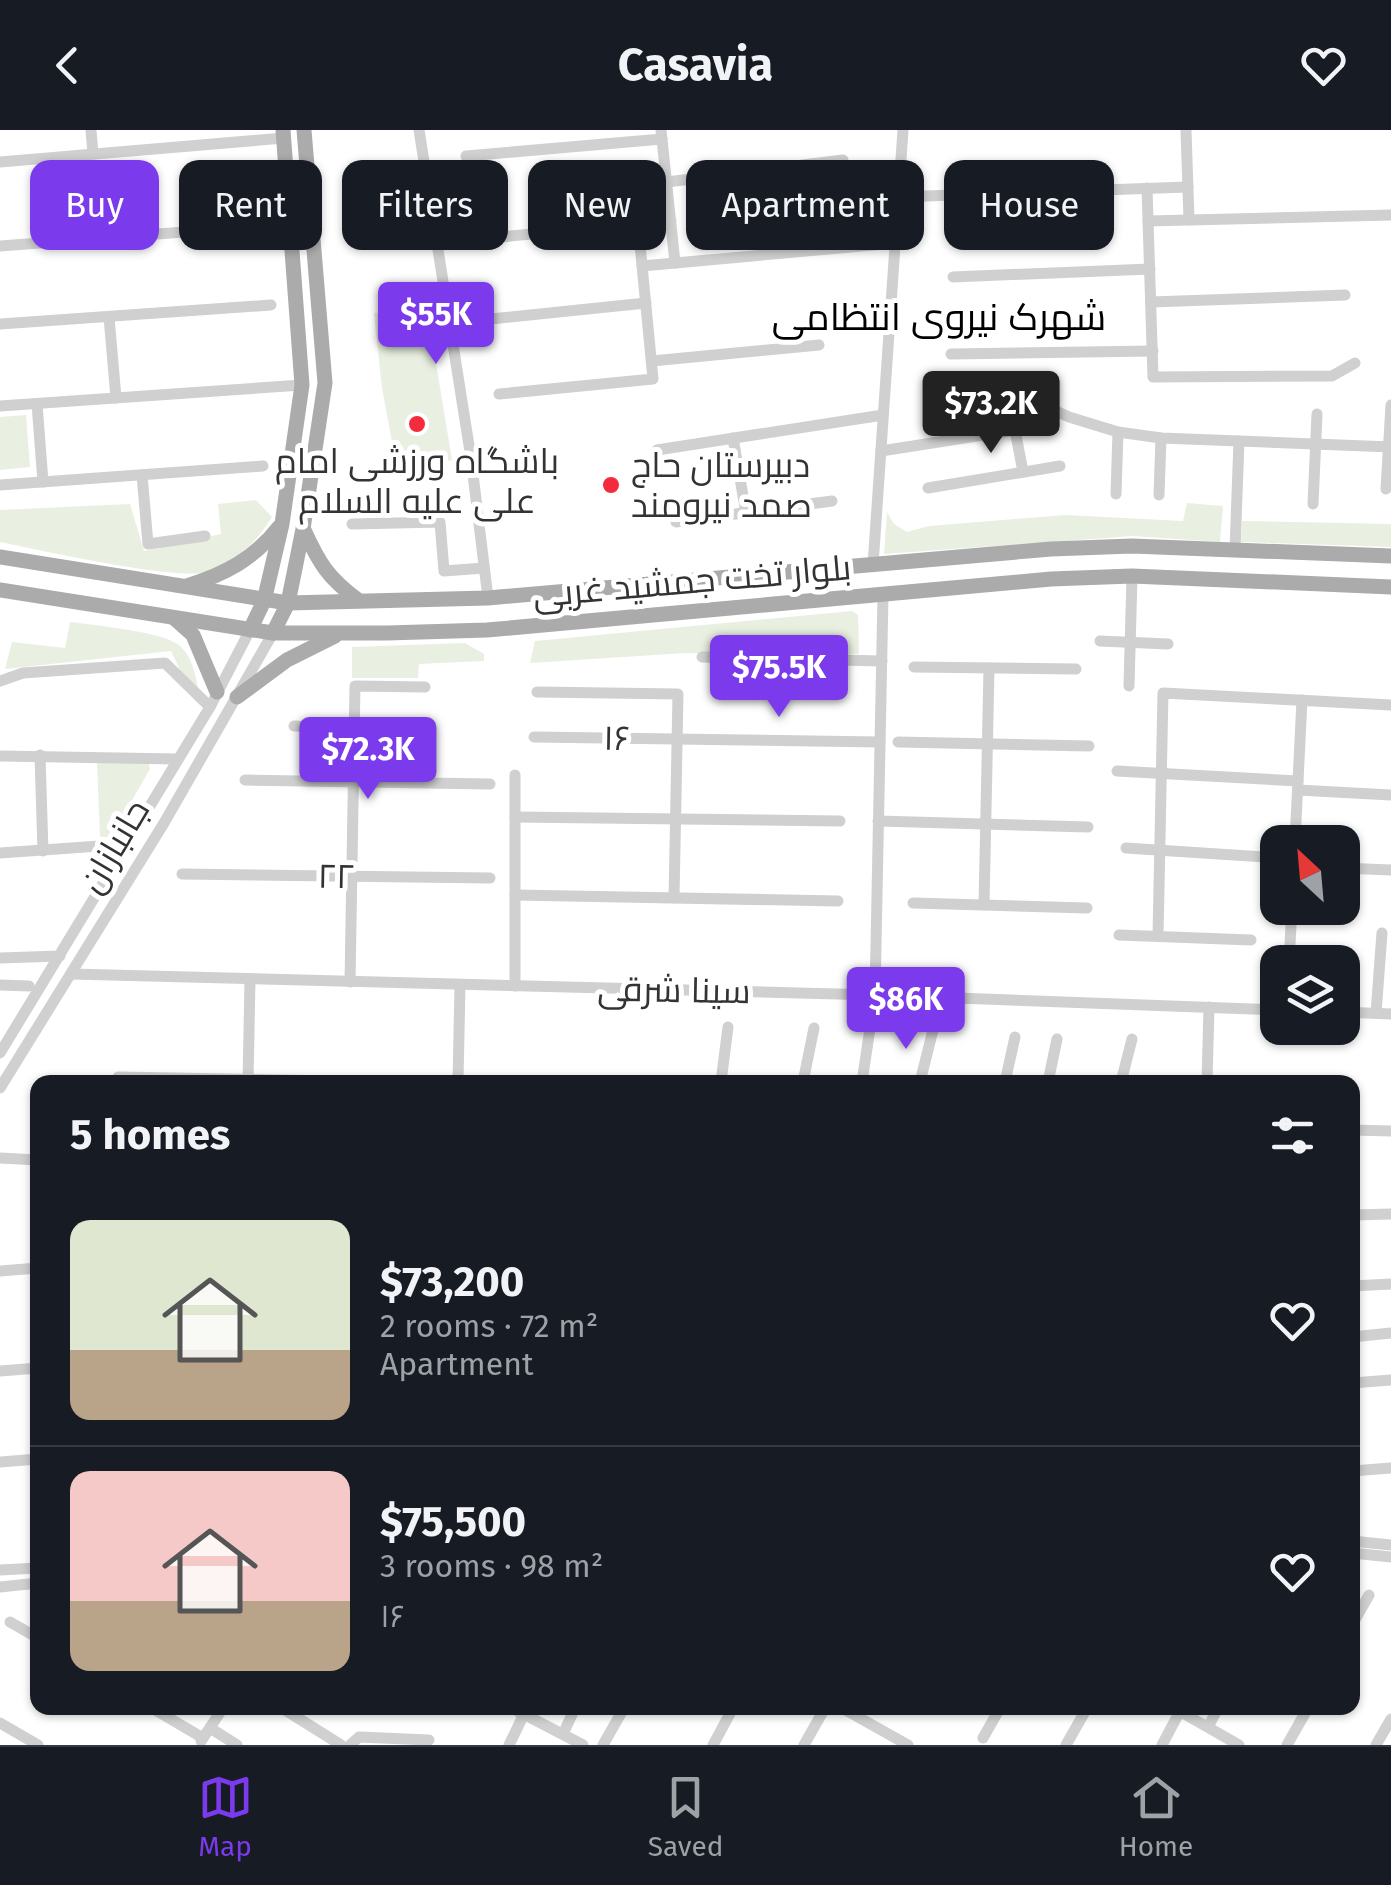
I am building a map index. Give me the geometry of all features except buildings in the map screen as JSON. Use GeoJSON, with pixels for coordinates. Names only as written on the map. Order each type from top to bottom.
{"type":"FeatureCollection","features":[{"type":"Feature","properties":{"kind":"main road"},"geometry":{"type":"LineString","coordinates":[[273,632],[288,603],[304,530],[324,384],[304,130]]}},
{"type":"Feature","properties":{"kind":"main road"},"geometry":{"type":"LineString","coordinates":[[250,630],[264,601],[282,524],[302,385],[283,134]]}},
{"type":"Feature","properties":{"kind":"main road"},"geometry":{"type":"LineString","coordinates":[[181,588],[222,575],[245,561],[282,524]]}},
{"type":"Feature","properties":{"kind":"main road"},"geometry":{"type":"LineString","coordinates":[[304,530],[321,567],[334,583],[358,600]]}},
{"type":"Feature","properties":{"kind":"main road"},"geometry":{"type":"LineString","coordinates":[[1132,546],[1132,576]]}},
{"type":"Feature","properties":{"kind":"main road","name":"بلوار تخت جمشید غربی"},"geometry":{"type":"LineString","coordinates":[[264,601],[488,598],[1132,546],[1391,556]]}},
{"type":"Feature","properties":{"kind":"main road"},"geometry":{"type":"LineString","coordinates":[[0,557],[264,601]]}},
{"type":"Feature","properties":{"kind":"main road","name":"بلوار تخت جمشید غربی"},"geometry":{"type":"LineString","coordinates":[[0,590],[250,630],[340,633],[487,630],[1132,576],[1391,587]]}},
{"type":"Feature","properties":{"kind":"main road"},"geometry":{"type":"LineString","coordinates":[[719,579],[723,609]]}},
{"type":"Feature","properties":{"kind":"main road"},"geometry":{"type":"LineString","coordinates":[[174,618],[194,635],[213,700]]}},
{"type":"Feature","properties":{"kind":"main road"},"geometry":{"type":"LineString","coordinates":[[236,697],[304,649],[340,633]]}},
{"type":"Feature","properties":{"kind":"street"},"geometry":{"type":"LineString","coordinates":[[91,130],[93,154]]}},
{"type":"Feature","properties":{"kind":"street"},"geometry":{"type":"LineString","coordinates":[[419,130],[424,160]]}},
{"type":"Feature","properties":{"kind":"street"},"geometry":{"type":"LineString","coordinates":[[901,160],[903,130]]}},
{"type":"Feature","properties":{"kind":"street"},"geometry":{"type":"LineString","coordinates":[[1186,130],[1189,220]]}},
{"type":"Feature","properties":{"kind":"street"},"geometry":{"type":"LineString","coordinates":[[0,162],[283,134]]}},
{"type":"Feature","properties":{"kind":"street"},"geometry":{"type":"LineString","coordinates":[[466,156],[662,134],[675,262]]}},
{"type":"Feature","properties":{"kind":"street"},"geometry":{"type":"LineString","coordinates":[[667,182],[686,180]]}},
{"type":"Feature","properties":{"kind":"street"},"geometry":{"type":"LineString","coordinates":[[924,196],[1188,187]]}},
{"type":"Feature","properties":{"kind":"street"},"geometry":{"type":"LineString","coordinates":[[1147,188],[1153,377],[1332,376],[1355,362]]}},
{"type":"Feature","properties":{"kind":"street"},"geometry":{"type":"LineString","coordinates":[[1148,221],[1391,214]]}},
{"type":"Feature","properties":{"kind":"street"},"geometry":{"type":"LineString","coordinates":[[666,221],[671,221]]}},
{"type":"Feature","properties":{"kind":"street"},"geometry":{"type":"LineString","coordinates":[[0,246],[179,232]]}},
{"type":"Feature","properties":{"kind":"street"},"geometry":{"type":"LineString","coordinates":[[438,250],[471,458],[488,598]]}},
{"type":"Feature","properties":{"kind":"street"},"geometry":{"type":"LineString","coordinates":[[499,394],[653,378],[640,250]]}},
{"type":"Feature","properties":{"kind":"street"},"geometry":{"type":"LineString","coordinates":[[642,266],[814,250]]}},
{"type":"Feature","properties":{"kind":"street"},"geometry":{"type":"LineString","coordinates":[[873,566],[895,250]]}},
{"type":"Feature","properties":{"kind":"street"},"geometry":{"type":"LineString","coordinates":[[293,266],[315,264]]}},
{"type":"Feature","properties":{"kind":"street"},"geometry":{"type":"LineString","coordinates":[[954,276],[1150,269]]}},
{"type":"Feature","properties":{"kind":"street"},"geometry":{"type":"LineString","coordinates":[[1151,302],[1344,295]]}},
{"type":"Feature","properties":{"kind":"street"},"geometry":{"type":"LineString","coordinates":[[491,319],[646,303]]}},
{"type":"Feature","properties":{"kind":"street"},"geometry":{"type":"LineString","coordinates":[[0,324],[271,305]]}},
{"type":"Feature","properties":{"kind":"street"},"geometry":{"type":"LineString","coordinates":[[108,316],[116,398]]}},
{"type":"Feature","properties":{"kind":"street"},"geometry":{"type":"LineString","coordinates":[[652,361],[820,345]]}},
{"type":"Feature","properties":{"kind":"street"},"geometry":{"type":"LineString","coordinates":[[951,354],[1152,351]]}},
{"type":"Feature","properties":{"kind":"street"},"geometry":{"type":"LineString","coordinates":[[0,406],[302,385]]}},
{"type":"Feature","properties":{"kind":"street"},"geometry":{"type":"LineString","coordinates":[[991,392],[1023,396],[1118,432],[1161,438],[1390,447]]}},
{"type":"Feature","properties":{"kind":"street"},"geometry":{"type":"LineString","coordinates":[[37,404],[43,482]]}},
{"type":"Feature","properties":{"kind":"street"},"geometry":{"type":"LineString","coordinates":[[1386,489],[1391,404]]}},
{"type":"Feature","properties":{"kind":"street"},"geometry":{"type":"LineString","coordinates":[[1313,504],[1317,414]]}},
{"type":"Feature","properties":{"kind":"street"},"geometry":{"type":"LineString","coordinates":[[658,450],[883,415]]}},
{"type":"Feature","properties":{"kind":"street"},"geometry":{"type":"LineString","coordinates":[[881,451],[1015,430],[1023,472]]}},
{"type":"Feature","properties":{"kind":"street"},"geometry":{"type":"LineString","coordinates":[[1116,494],[1118,432]]}},
{"type":"Feature","properties":{"kind":"street"},"geometry":{"type":"LineString","coordinates":[[732,438],[746,513]]}},
{"type":"Feature","properties":{"kind":"street"},"geometry":{"type":"LineString","coordinates":[[1159,495],[1161,438]]}},
{"type":"Feature","properties":{"kind":"street"},"geometry":{"type":"LineString","coordinates":[[1235,550],[1239,441]]}},
{"type":"Feature","properties":{"kind":"street"},"geometry":{"type":"LineString","coordinates":[[0,485],[263,466]]}},
{"type":"Feature","properties":{"kind":"street"},"geometry":{"type":"LineString","coordinates":[[928,488],[1060,466]]}},
{"type":"Feature","properties":{"kind":"street"},"geometry":{"type":"LineString","coordinates":[[142,475],[148,544],[205,536]]}},
{"type":"Feature","properties":{"kind":"street"},"geometry":{"type":"LineString","coordinates":[[676,522],[832,501]]}},
{"type":"Feature","properties":{"kind":"street"},"geometry":{"type":"LineString","coordinates":[[352,524],[440,522],[444,572],[484,568]]}},
{"type":"Feature","properties":{"kind":"street"},"geometry":{"type":"LineString","coordinates":[[1130,686],[1132,576]]}},
{"type":"Feature","properties":{"kind":"street"},"geometry":{"type":"LineString","coordinates":[[863,1075],[875,995],[883,594]]}},
{"type":"Feature","properties":{"kind":"street","name":"جانبازان"},"geometry":{"type":"LineString","coordinates":[[0,1053],[146,814],[250,630]]}},
{"type":"Feature","properties":{"kind":"street","name":"جانبازان"},"geometry":{"type":"LineString","coordinates":[[0,1088],[164,823],[273,632]]}},
{"type":"Feature","properties":{"kind":"street"},"geometry":{"type":"LineString","coordinates":[[1100,640],[1168,644]]}},
{"type":"Feature","properties":{"kind":"street"},"geometry":{"type":"LineString","coordinates":[[702,657],[882,661]]}},
{"type":"Feature","properties":{"kind":"street"},"geometry":{"type":"LineString","coordinates":[[0,681],[23,673],[164,663],[213,700]]}},
{"type":"Feature","properties":{"kind":"street"},"geometry":{"type":"LineString","coordinates":[[914,667],[1076,670]]}},
{"type":"Feature","properties":{"kind":"street"},"geometry":{"type":"LineString","coordinates":[[984,905],[989,668]]}},
{"type":"Feature","properties":{"kind":"street"},"geometry":{"type":"LineString","coordinates":[[350,982],[355,686],[425,686]]}},
{"type":"Feature","properties":{"kind":"street"},"geometry":{"type":"LineString","coordinates":[[537,692],[678,694],[674,898]]}},
{"type":"Feature","properties":{"kind":"street"},"geometry":{"type":"LineString","coordinates":[[1158,936],[1163,693],[1391,705]]}},
{"type":"Feature","properties":{"kind":"street"},"geometry":{"type":"LineString","coordinates":[[1296,825],[1302,700]]}},
{"type":"Feature","properties":{"kind":"street"},"geometry":{"type":"LineString","coordinates":[[294,726],[354,729]]}},
{"type":"Feature","properties":{"kind":"street","name":"۱۶"},"geometry":{"type":"LineString","coordinates":[[534,737],[880,742]]}},
{"type":"Feature","properties":{"kind":"street"},"geometry":{"type":"LineString","coordinates":[[898,742],[1089,746]]}},
{"type":"Feature","properties":{"kind":"street"},"geometry":{"type":"LineString","coordinates":[[0,756],[178,759]]}},
{"type":"Feature","properties":{"kind":"street"},"geometry":{"type":"LineString","coordinates":[[40,756],[43,851]]}},
{"type":"Feature","properties":{"kind":"street"},"geometry":{"type":"LineString","coordinates":[[1118,771],[1391,795]]}},
{"type":"Feature","properties":{"kind":"street"},"geometry":{"type":"LineString","coordinates":[[514,986],[515,775]]}},
{"type":"Feature","properties":{"kind":"street"},"geometry":{"type":"LineString","coordinates":[[245,780],[490,784]]}},
{"type":"Feature","properties":{"kind":"street"},"geometry":{"type":"LineString","coordinates":[[146,814],[164,823]]}},
{"type":"Feature","properties":{"kind":"street"},"geometry":{"type":"LineString","coordinates":[[515,816],[840,821]]}},
{"type":"Feature","properties":{"kind":"street"},"geometry":{"type":"LineString","coordinates":[[878,821],[1088,827]]}},
{"type":"Feature","properties":{"kind":"street"},"geometry":{"type":"LineString","coordinates":[[0,852],[128,844]]}},
{"type":"Feature","properties":{"kind":"street"},"geometry":{"type":"LineString","coordinates":[[1126,848],[1260,857]]}},
{"type":"Feature","properties":{"kind":"street"},"geometry":{"type":"LineString","coordinates":[[1360,869],[1391,870]]}},
{"type":"Feature","properties":{"kind":"street","name":"۲۲"},"geometry":{"type":"LineString","coordinates":[[182,874],[490,878]]}},
{"type":"Feature","properties":{"kind":"street"},"geometry":{"type":"LineString","coordinates":[[515,895],[838,901]]}},
{"type":"Feature","properties":{"kind":"street"},"geometry":{"type":"LineString","coordinates":[[912,903],[1087,908]]}},
{"type":"Feature","properties":{"kind":"street"},"geometry":{"type":"LineString","coordinates":[[1376,1013],[1382,933]]}},
{"type":"Feature","properties":{"kind":"street"},"geometry":{"type":"LineString","coordinates":[[1120,935],[1251,940]]}},
{"type":"Feature","properties":{"kind":"street"},"geometry":{"type":"LineString","coordinates":[[0,958],[60,956]]}},
{"type":"Feature","properties":{"kind":"street","name":"سینا شرقی"},"geometry":{"type":"LineString","coordinates":[[70,974],[1260,1009]]}},
{"type":"Feature","properties":{"kind":"street"},"geometry":{"type":"LineString","coordinates":[[248,1075],[250,980]]}},
{"type":"Feature","properties":{"kind":"street"},"geometry":{"type":"LineString","coordinates":[[0,985],[28,986]]}},
{"type":"Feature","properties":{"kind":"street"},"geometry":{"type":"LineString","coordinates":[[458,1075],[460,985]]}},
{"type":"Feature","properties":{"kind":"street"},"geometry":{"type":"LineString","coordinates":[[1207,1075],[1209,1007]]}},
{"type":"Feature","properties":{"kind":"street"},"geometry":{"type":"LineString","coordinates":[[1360,1013],[1391,1014]]}},
{"type":"Feature","properties":{"kind":"street"},"geometry":{"type":"LineString","coordinates":[[722,1075],[728,1027]]}},
{"type":"Feature","properties":{"kind":"street"},"geometry":{"type":"LineString","coordinates":[[804,1075],[814,1028]]}},
{"type":"Feature","properties":{"kind":"street"},"geometry":{"type":"LineString","coordinates":[[922,1075],[933,1030]]}},
{"type":"Feature","properties":{"kind":"street"},"geometry":{"type":"LineString","coordinates":[[1006,1075],[1014,1038]]}},
{"type":"Feature","properties":{"kind":"street"},"geometry":{"type":"LineString","coordinates":[[1123,1075],[1132,1039]]}},
{"type":"Feature","properties":{"kind":"street"},"geometry":{"type":"LineString","coordinates":[[1050,1075],[1057,1040]]}},
{"type":"Feature","properties":{"kind":"street"},"geometry":{"type":"LineString","coordinates":[[1360,1130],[1391,1132]]}},
{"type":"Feature","properties":{"kind":"street"},"geometry":{"type":"LineString","coordinates":[[0,1158],[30,1160]]}},
{"type":"Feature","properties":{"kind":"street"},"geometry":{"type":"LineString","coordinates":[[1360,1215],[1391,1214]]}},
{"type":"Feature","properties":{"kind":"street"},"geometry":{"type":"LineString","coordinates":[[0,1271],[30,1269]]}},
{"type":"Feature","properties":{"kind":"street"},"geometry":{"type":"LineString","coordinates":[[1360,1286],[1391,1284]]}},
{"type":"Feature","properties":{"kind":"street"},"geometry":{"type":"LineString","coordinates":[[1360,1336],[1391,1333]]}},
{"type":"Feature","properties":{"kind":"street"},"geometry":{"type":"LineString","coordinates":[[0,1371],[30,1369]]}},
{"type":"Feature","properties":{"kind":"street"},"geometry":{"type":"LineString","coordinates":[[1360,1382],[1391,1380]]}},
{"type":"Feature","properties":{"kind":"street"},"geometry":{"type":"LineString","coordinates":[[0,1462],[30,1460]]}},
{"type":"Feature","properties":{"kind":"street"},"geometry":{"type":"LineString","coordinates":[[1360,1470],[1391,1468]]}},
{"type":"Feature","properties":{"kind":"street"},"geometry":{"type":"LineString","coordinates":[[1360,1542],[1391,1545]]}},
{"type":"Feature","properties":{"kind":"street"},"geometry":{"type":"LineString","coordinates":[[1360,1554],[1391,1556]]}},
{"type":"Feature","properties":{"kind":"street"},"geometry":{"type":"LineString","coordinates":[[0,1570],[30,1568]]}},
{"type":"Feature","properties":{"kind":"street"},"geometry":{"type":"LineString","coordinates":[[0,1587],[30,1584]]}},
{"type":"Feature","properties":{"kind":"street"},"geometry":{"type":"LineString","coordinates":[[1360,1610],[1369,1594]]}},
{"type":"Feature","properties":{"kind":"street"},"geometry":{"type":"LineString","coordinates":[[10,1622],[30,1633]]}},
{"type":"Feature","properties":{"kind":"street"},"geometry":{"type":"LineString","coordinates":[[165,1715],[204,1737],[237,1745]]}},
{"type":"Feature","properties":{"kind":"street"},"geometry":{"type":"LineString","coordinates":[[204,1737],[218,1715]]}},
{"type":"Feature","properties":{"kind":"street"},"geometry":{"type":"LineString","coordinates":[[293,1715],[341,1745]]}},
{"type":"Feature","properties":{"kind":"street"},"geometry":{"type":"LineString","coordinates":[[509,1745],[517,1715]]}},
{"type":"Feature","properties":{"kind":"street"},"geometry":{"type":"LineString","coordinates":[[526,1715],[584,1745]]}},
{"type":"Feature","properties":{"kind":"street"},"geometry":{"type":"LineString","coordinates":[[563,1734],[572,1715]]}},
{"type":"Feature","properties":{"kind":"street"},"geometry":{"type":"LineString","coordinates":[[603,1745],[620,1715]]}},
{"type":"Feature","properties":{"kind":"street"},"geometry":{"type":"LineString","coordinates":[[714,1745],[730,1715]]}},
{"type":"Feature","properties":{"kind":"street"},"geometry":{"type":"LineString","coordinates":[[804,1745],[821,1715]]}},
{"type":"Feature","properties":{"kind":"street"},"geometry":{"type":"LineString","coordinates":[[852,1715],[887,1740],[908,1745]]}},
{"type":"Feature","properties":{"kind":"street"},"geometry":{"type":"LineString","coordinates":[[983,1738],[996,1715]]}},
{"type":"Feature","properties":{"kind":"street"},"geometry":{"type":"LineString","coordinates":[[1066,1745],[1083,1715]]}},
{"type":"Feature","properties":{"kind":"street"},"geometry":{"type":"LineString","coordinates":[[1162,1745],[1174,1715]]}},
{"type":"Feature","properties":{"kind":"street"},"geometry":{"type":"LineString","coordinates":[[1187,1715],[1239,1745]]}},
{"type":"Feature","properties":{"kind":"street"},"geometry":{"type":"LineString","coordinates":[[1208,1727],[1214,1715]]}},
{"type":"Feature","properties":{"kind":"street"},"geometry":{"type":"LineString","coordinates":[[1287,1745],[1304,1715]]}},
{"type":"Feature","properties":{"kind":"street"},"geometry":{"type":"LineString","coordinates":[[1376,1745],[1391,1720]]}},
{"type":"Feature","properties":{"kind":"street"},"geometry":{"type":"LineString","coordinates":[[0,1723],[38,1745]]}},
{"type":"Feature","properties":{"kind":"street"},"geometry":{"type":"LineString","coordinates":[[354,1741],[430,1740]]}},
{"type":"Feature","properties":{"kind":"green space"},"geometry":{"type":"Polygon","coordinates":[[[427,309],[452,460],[398,474],[382,388],[374,313],[427,309]]]}},
{"type":"Feature","properties":{"kind":"green space"},"geometry":{"type":"Polygon","coordinates":[[[26,415],[30,467],[0,470],[0,417],[26,415]]]}},
{"type":"Feature","properties":{"kind":"green space"},"geometry":{"type":"Polygon","coordinates":[[[256,500],[272,517],[266,526],[237,557],[208,572],[139,569],[0,542],[0,510],[130,504],[144,551],[221,534],[218,504],[256,500]]]}},
{"type":"Feature","properties":{"kind":"green space"},"geometry":{"type":"Polygon","coordinates":[[[1187,503],[1223,506],[1220,542],[1133,536],[884,554],[887,512],[894,524],[907,532],[929,526],[1065,515],[1183,521],[1187,503]]]}},
{"type":"Feature","properties":{"kind":"green space"},"geometry":{"type":"Polygon","coordinates":[[[1242,521],[1391,524],[1391,547],[1241,542],[1242,521]]]}},
{"type":"Feature","properties":{"kind":"green space"},"geometry":{"type":"Polygon","coordinates":[[[852,611],[858,615],[859,654],[686,653],[530,663],[535,641],[852,611]]]}},
{"type":"Feature","properties":{"kind":"green space"},"geometry":{"type":"Polygon","coordinates":[[[70,622],[171,640],[187,654],[198,688],[183,676],[171,651],[5,669],[12,642],[65,648],[70,622]]]}},
{"type":"Feature","properties":{"kind":"green space"},"geometry":{"type":"Polygon","coordinates":[[[465,643],[484,654],[484,661],[419,664],[418,678],[352,678],[352,647],[465,643]]]}},
{"type":"Feature","properties":{"kind":"green space"},"geometry":{"type":"Polygon","coordinates":[[[97,762],[148,762],[150,769],[111,837],[100,837],[97,762]]]}},
{"type":"Feature","properties":{"kind":"place","name":"باشگاه ورزشی امام علی علیه السلام"},"geometry":{"type":"Point","coordinates":[417,424]}},
{"type":"Feature","properties":{"kind":"place","name":"دبیرستان حاج صمد نیرومند"},"geometry":{"type":"Point","coordinates":[611,485]}},
{"type":"Feature","properties":{"kind":"district","name":"شهرک نیروی انتظامی"},"geometry":{"type":"Point","coordinates":[939,317]}}]}
